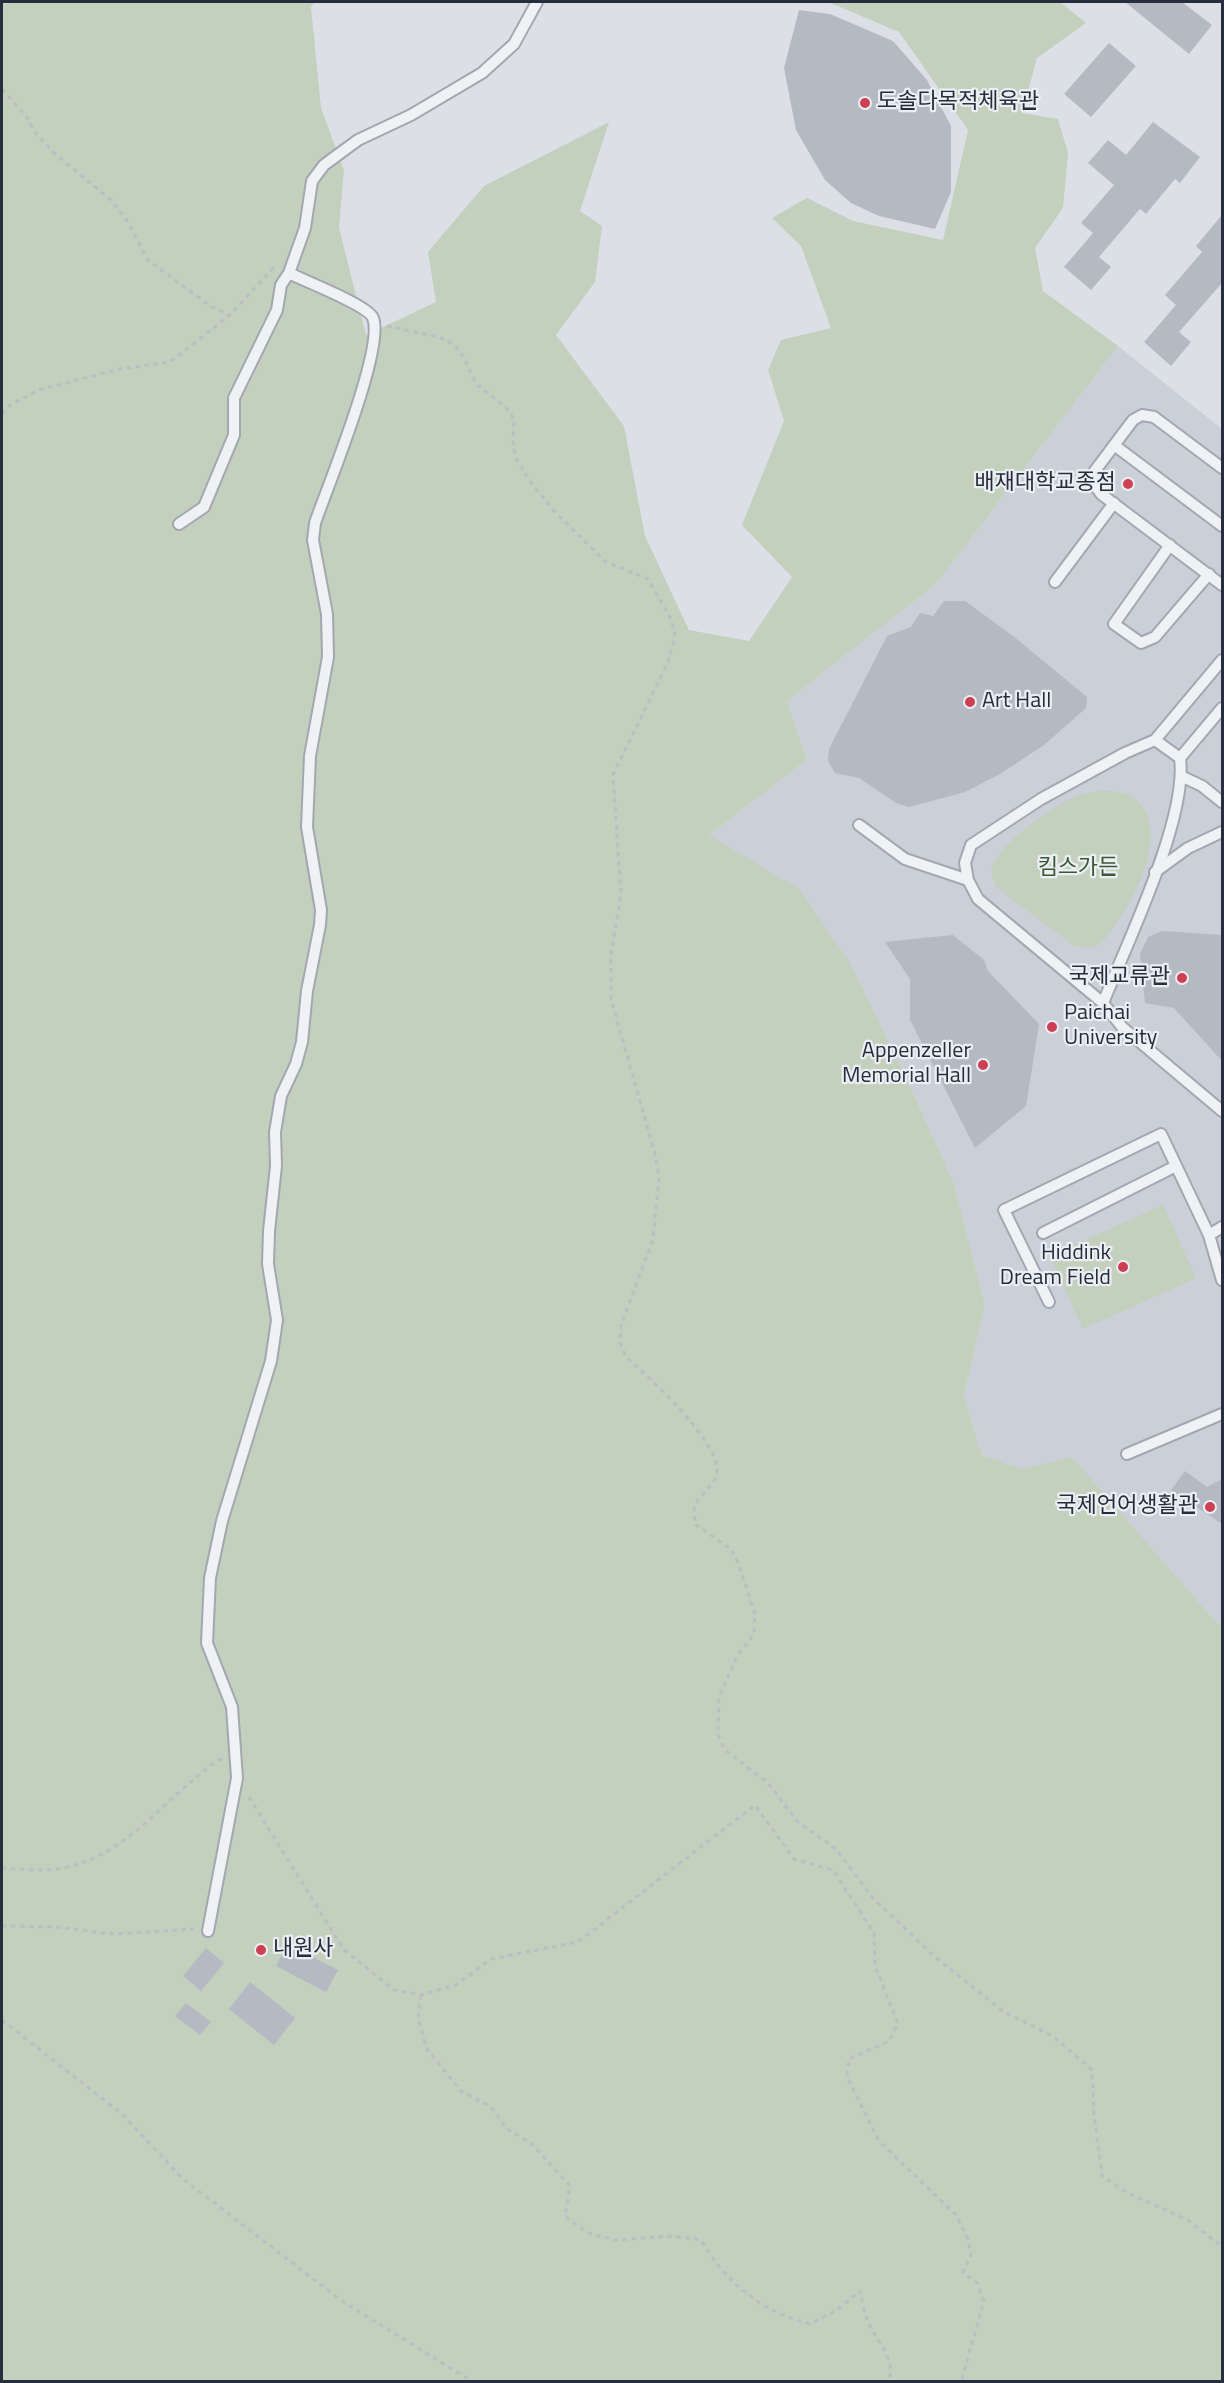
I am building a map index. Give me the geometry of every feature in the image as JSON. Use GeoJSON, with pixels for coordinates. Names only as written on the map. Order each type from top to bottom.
{"type":"FeatureCollection","features":[{"type":"Feature","properties":{"kind":"lane"},"geometry":{"type":"LineString","coordinates":[[179,524],[204,507],[234,435],[234,398],[277,310],[281,285],[295,259],[296,249],[305,228],[312,181],[324,165],[358,140],[411,115],[482,73],[514,44],[537,2]]}},
{"type":"Feature","properties":{"kind":"lane"},"geometry":{"type":"LineString","coordinates":[[208,1931],[237,1778],[232,1707],[207,1643],[210,1578],[222,1521],[271,1361],[277,1320],[268,1264],[276,1166],[275,1132],[281,1096],[296,1064],[302,1042],[307,991],[321,910],[307,827],[310,756],[328,657],[327,614],[313,540],[315,523],[373,356],[373,318],[339,295],[289,273]]}},
{"type":"Feature","properties":{"kind":"lane"},"geometry":{"type":"LineString","coordinates":[[1222,468],[1154,417],[1142,415],[1132,420],[1094,472],[1094,484],[1101,494],[1222,585]]}},
{"type":"Feature","properties":{"kind":"lane"},"geometry":{"type":"LineString","coordinates":[[1114,445],[1222,526]]}},
{"type":"Feature","properties":{"kind":"lane"},"geometry":{"type":"LineString","coordinates":[[1055,582],[1114,503]]}},
{"type":"Feature","properties":{"kind":"lane"},"geometry":{"type":"LineString","coordinates":[[1170,545],[1114,624],[1142,643],[1155,637],[1209,574]]}},
{"type":"Feature","properties":{"kind":"lane"},"geometry":{"type":"LineString","coordinates":[[1222,660],[1155,741],[1125,753],[1041,800],[971,845],[965,863],[968,880],[978,899],[1103,1003],[1122,1027],[1222,1111]]}},
{"type":"Feature","properties":{"kind":"lane"},"geometry":{"type":"LineString","coordinates":[[1103,1003],[1165,847],[1182,777],[1180,758],[1222,708]]}},
{"type":"Feature","properties":{"kind":"lane"},"geometry":{"type":"LineString","coordinates":[[1155,741],[1180,758]]}},
{"type":"Feature","properties":{"kind":"lane"},"geometry":{"type":"LineString","coordinates":[[1182,777],[1202,786],[1222,802]]}},
{"type":"Feature","properties":{"kind":"lane"},"geometry":{"type":"LineString","coordinates":[[859,825],[905,859],[968,880]]}},
{"type":"Feature","properties":{"kind":"lane"},"geometry":{"type":"LineString","coordinates":[[1155,872],[1188,848],[1222,832]]}},
{"type":"Feature","properties":{"kind":"lane"},"geometry":{"type":"LineString","coordinates":[[1049,1302],[1004,1210],[1161,1134],[1209,1235],[1222,1280]]}},
{"type":"Feature","properties":{"kind":"lane"},"geometry":{"type":"LineString","coordinates":[[1043,1233],[1176,1166]]}},
{"type":"Feature","properties":{"kind":"lane"},"geometry":{"type":"LineString","coordinates":[[1209,1235],[1222,1227]]}},
{"type":"Feature","properties":{"kind":"lane"},"geometry":{"type":"LineString","coordinates":[[1127,1454],[1222,1414]]}},
{"type":"Feature","properties":{"kind":"path"},"geometry":{"type":"LineString","coordinates":[[2,89],[27,117],[36,134],[54,153],[111,200],[128,222],[148,260],[212,307],[230,315]]}},
{"type":"Feature","properties":{"kind":"path"},"geometry":{"type":"LineString","coordinates":[[2,414],[10,405],[39,390],[109,371],[170,362],[230,315],[277,263],[295,259]]}},
{"type":"Feature","properties":{"kind":"path"},"geometry":{"type":"LineString","coordinates":[[373,318],[390,327],[428,334],[455,345],[464,357],[476,384],[506,407],[514,419],[513,443],[516,458],[529,480],[555,512],[606,562],[648,579],[672,621],[675,636],[668,662],[614,776],[621,895],[611,953],[611,999],[655,1154],[659,1178],[653,1239],[621,1325],[620,1341],[627,1357],[701,1432],[718,1469],[716,1478],[706,1487],[694,1507],[695,1524],[731,1549],[739,1565],[754,1614],[754,1634],[737,1656],[719,1697],[718,1735],[724,1749],[768,1783],[798,1822],[836,1849],[864,1883],[873,1898],[935,1957],[1004,2012],[1053,2036],[1092,2070],[1094,2114],[1102,2176],[1128,2193],[1188,2220],[1222,2247]]}},
{"type":"Feature","properties":{"kind":"path"},"geometry":{"type":"LineString","coordinates":[[2,1867],[53,1870],[98,1858],[147,1823],[192,1778],[220,1759],[237,1778],[344,1950],[394,1990],[421,1995],[456,1984],[491,1959],[578,1942],[755,1805],[794,1859],[833,1870],[874,1933],[875,1966],[898,2024],[889,2041],[849,2059],[847,2076],[879,2141],[957,2215],[968,2238],[971,2254],[963,2272],[977,2283],[984,2301],[961,2382]]}},
{"type":"Feature","properties":{"kind":"path"},"geometry":{"type":"LineString","coordinates":[[2,1926],[56,1927],[113,1934],[179,1928],[208,1931]]}},
{"type":"Feature","properties":{"kind":"path"},"geometry":{"type":"LineString","coordinates":[[421,1995],[418,2018],[427,2049],[461,2091],[490,2106],[507,2129],[532,2144],[570,2186],[565,2216],[588,2233],[615,2240],[674,2236],[701,2240],[717,2266],[738,2286],[781,2317],[810,2324],[837,2310],[860,2291],[867,2320],[882,2343],[892,2371],[889,2382]]}},
{"type":"Feature","properties":{"kind":"path"},"geometry":{"type":"LineString","coordinates":[[2,2020],[122,2114],[183,2179],[342,2301],[473,2382]]}},
{"type":"Feature","properties":{"kind":"shaded area","name":"Paichai University"},"geometry":{"type":"Polygon","coordinates":[[[1118,346],[1222,429],[1222,1625],[1215,1621],[1072,1458],[1022,1469],[982,1455],[964,1396],[985,1305],[954,1184],[852,966],[709,835],[807,760],[787,701],[936,584],[1118,346]]]}},
{"type":"Feature","properties":{"kind":"green space"},"geometry":{"type":"Polygon","coordinates":[[[2,2],[315,2],[311,7],[321,108],[344,170],[339,228],[366,335],[436,302],[428,252],[484,186],[609,122],[580,211],[602,226],[595,282],[556,335],[624,426],[645,536],[689,630],[749,641],[792,577],[742,525],[784,421],[768,370],[781,340],[831,328],[801,246],[772,218],[807,198],[853,221],[943,240],[968,130],[899,32],[828,2],[1060,2],[1086,23],[1037,58],[1022,113],[1058,119],[1068,153],[1063,208],[1035,248],[1043,291],[1118,346],[936,584],[787,701],[807,760],[709,835],[800,890],[852,966],[954,1184],[985,1305],[964,1396],[982,1455],[1022,1469],[1072,1457],[1215,1621],[1222,1625],[1222,2381],[2,2382],[2,2]]]}},
{"type":"Feature","properties":{"kind":"green space","name":"킴스가든"},"geometry":{"type":"Polygon","coordinates":[[[1100,791],[1116,792],[1132,797],[1144,810],[1150,826],[1150,844],[1146,864],[1130,901],[1101,943],[1086,948],[1073,945],[996,887],[991,870],[1007,845],[1030,825],[1077,796],[1100,791]]]}},
{"type":"Feature","properties":{"kind":"green space","name":"Hiddink Dream Field"},"geometry":{"type":"Polygon","coordinates":[[[1163,1205],[1196,1278],[1083,1329],[1050,1256],[1163,1205]]]}},
{"type":"Feature","properties":{"kind":"building"},"geometry":{"type":"Polygon","coordinates":[[[1125,2],[1182,2],[1212,25],[1189,54],[1125,2]]]}},
{"type":"Feature","properties":{"kind":"building","name":"도솔다목적체육관"},"geometry":{"type":"Polygon","coordinates":[[[799,10],[830,14],[893,41],[927,80],[951,126],[951,192],[935,229],[879,216],[851,203],[825,180],[796,130],[784,68],[799,10]]]}},
{"type":"Feature","properties":{"kind":"building"},"geometry":{"type":"Polygon","coordinates":[[[1109,43],[1136,66],[1091,117],[1064,94],[1109,43]]]}},
{"type":"Feature","properties":{"kind":"building"},"geometry":{"type":"Polygon","coordinates":[[[1153,122],[1200,157],[1180,183],[1175,179],[1146,214],[1140,209],[1099,257],[1111,267],[1091,290],[1064,267],[1093,233],[1081,223],[1114,185],[1088,163],[1108,140],[1126,155],[1153,122]]]}},
{"type":"Feature","properties":{"kind":"building"},"geometry":{"type":"Polygon","coordinates":[[[1222,215],[1222,283],[1179,332],[1191,342],[1171,366],[1144,342],[1176,305],[1165,295],[1202,252],[1196,246],[1222,215]]]}},
{"type":"Feature","properties":{"kind":"building","name":"Art Hall"},"geometry":{"type":"Polygon","coordinates":[[[944,601],[965,601],[1013,636],[1087,697],[1086,708],[1044,745],[1000,774],[965,792],[909,807],[896,803],[859,778],[835,773],[828,761],[829,749],[887,636],[911,627],[920,613],[933,616],[944,601]]]}},
{"type":"Feature","properties":{"kind":"building","name":"국제교류관"},"geometry":{"type":"Polygon","coordinates":[[[1162,931],[1222,935],[1222,1061],[1174,1008],[1145,1003],[1140,954],[1148,937],[1162,931]]]}},
{"type":"Feature","properties":{"kind":"building","name":"Appenzeller Memorial Hall"},"geometry":{"type":"Polygon","coordinates":[[[953,935],[984,960],[988,971],[1039,1024],[1026,1106],[975,1148],[910,1020],[910,979],[885,942],[953,935]]]}},
{"type":"Feature","properties":{"kind":"building","name":"국제언어생활관"},"geometry":{"type":"Polygon","coordinates":[[[1185,1471],[1207,1487],[1222,1479],[1222,1524],[1171,1490],[1185,1471]]]}},
{"type":"Feature","properties":{"kind":"building"},"geometry":{"type":"Polygon","coordinates":[[[287,1944],[338,1970],[326,1992],[276,1966],[287,1944]]]}},
{"type":"Feature","properties":{"kind":"building"},"geometry":{"type":"Polygon","coordinates":[[[206,1948],[224,1963],[201,1991],[183,1976],[206,1948]]]}},
{"type":"Feature","properties":{"kind":"building"},"geometry":{"type":"Polygon","coordinates":[[[250,1982],[295,2018],[274,2045],[229,2009],[250,1982]]]}},
{"type":"Feature","properties":{"kind":"building"},"geometry":{"type":"Polygon","coordinates":[[[186,2003],[211,2022],[200,2035],[175,2016],[186,2003]]]}},
{"type":"Feature","properties":{"kind":"place","name":"도솔다목적체육관"},"geometry":{"type":"Point","coordinates":[865,103]}},
{"type":"Feature","properties":{"kind":"place","name":"배재대학교종점"},"geometry":{"type":"Point","coordinates":[1128,484]}},
{"type":"Feature","properties":{"kind":"place","name":"Art Hall"},"geometry":{"type":"Point","coordinates":[970,702]}},
{"type":"Feature","properties":{"kind":"place","name":"국제교류관"},"geometry":{"type":"Point","coordinates":[1182,978]}},
{"type":"Feature","properties":{"kind":"place","name":"Paichai University"},"geometry":{"type":"Point","coordinates":[1052,1027]}},
{"type":"Feature","properties":{"kind":"place","name":"Appenzeller Memorial Hall"},"geometry":{"type":"Point","coordinates":[983,1065]}},
{"type":"Feature","properties":{"kind":"place","name":"Hiddink Dream Field"},"geometry":{"type":"Point","coordinates":[1123,1267]}},
{"type":"Feature","properties":{"kind":"place","name":"국제언어생활관"},"geometry":{"type":"Point","coordinates":[1210,1507]}},
{"type":"Feature","properties":{"kind":"place","name":"내원사"},"geometry":{"type":"Point","coordinates":[261,1950]}}]}
